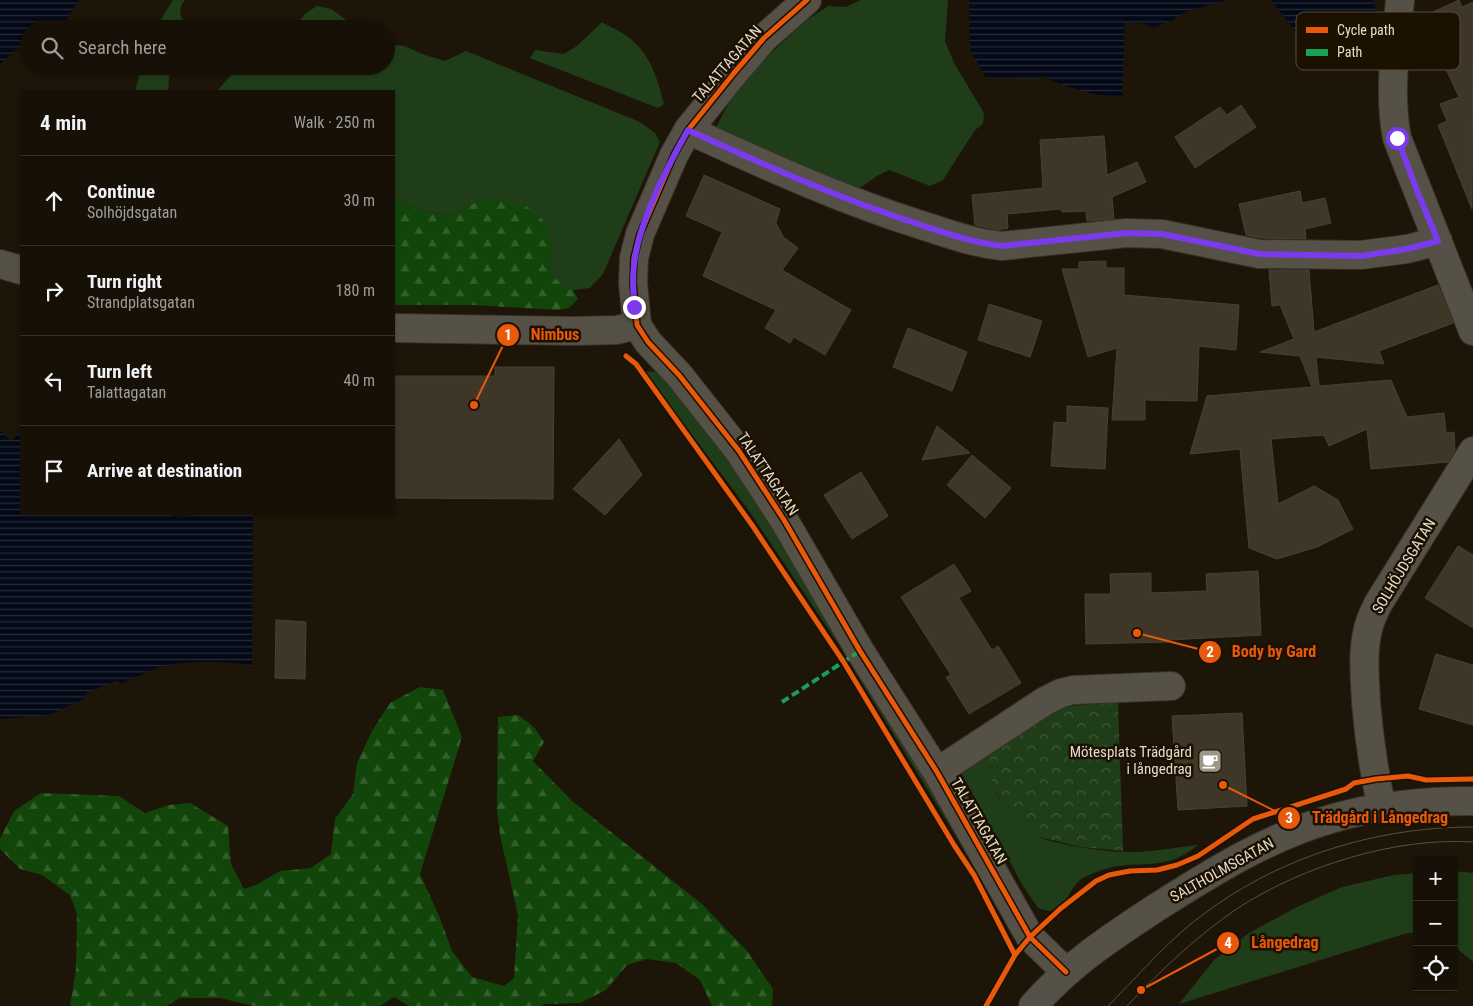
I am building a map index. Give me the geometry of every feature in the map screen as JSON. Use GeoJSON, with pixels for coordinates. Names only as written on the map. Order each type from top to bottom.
{"type":"FeatureCollection","features":[{"type":"Feature","properties":{"kind":"street","name":"TALATTAGATAN"},"geometry":{"type":"LineString","coordinates":[[807,0],[764,38],[688,130],[661,182],[640,234],[634,258],[633,282],[637,325],[648,342],[685,382],[739,451],[784,520],[860,650],[937,772],[1030,937],[1066,972]]}},
{"type":"Feature","properties":{"kind":"street"},"geometry":{"type":"LineString","coordinates":[[1396,70],[1393,116],[1397,138],[1473,331]]}},
{"type":"Feature","properties":{"kind":"street"},"geometry":{"type":"LineString","coordinates":[[688,130],[841,197],[899,218],[983,244],[1002,246],[1126,233],[1144,233],[1162,234],[1259,254],[1361,256],[1407,249],[1438,241]]}},
{"type":"Feature","properties":{"kind":"street"},"geometry":{"type":"LineString","coordinates":[[0,264],[20,270]]}},
{"type":"Feature","properties":{"kind":"street"},"geometry":{"type":"LineString","coordinates":[[395,328],[575,331],[617,330],[637,325]]}},
{"type":"Feature","properties":{"kind":"street","name":"SOLHÖJDSGATAN"},"geometry":{"type":"LineString","coordinates":[[1382,808],[1368,723],[1364,668],[1368,628],[1378,604],[1473,451]]}},
{"type":"Feature","properties":{"kind":"street","name":"TALATTAGATAN"},"geometry":{"type":"LineString","coordinates":[[937,772],[1045,701],[1061,693],[1097,688],[1170,686]]}},
{"type":"Feature","properties":{"kind":"street","name":"SALTHOLMSGATAN"},"geometry":{"type":"LineString","coordinates":[[1033,1006],[1066,972],[1106,942],[1223,866],[1256,849],[1333,818],[1382,808],[1433,802],[1473,801]]}},
{"type":"Feature","properties":{"kind":"green space"},"geometry":{"type":"Polygon","coordinates":[[[173,0],[185,0],[180,11],[183,20],[161,20],[173,0]]]}},
{"type":"Feature","properties":{"kind":"green space"},"geometry":{"type":"Polygon","coordinates":[[[861,0],[948,0],[945,41],[954,63],[984,113],[983,124],[975,130],[943,180],[930,186],[889,170],[861,187],[846,191],[712,135],[731,99],[760,63],[807,20],[828,6],[846,7],[861,0]]]}},
{"type":"Feature","properties":{"kind":"green space"},"geometry":{"type":"Polygon","coordinates":[[[317,6],[331,9],[346,20],[300,20],[306,13],[317,6]]]}},
{"type":"Feature","properties":{"kind":"green space"},"geometry":{"type":"Polygon","coordinates":[[[602,22],[630,38],[640,48],[650,62],[657,78],[664,104],[658,108],[530,58],[535,50],[564,54],[577,46],[602,22]]]}},
{"type":"Feature","properties":{"kind":"green space"},"geometry":{"type":"Polygon","coordinates":[[[395,45],[404,46],[445,61],[466,51],[640,122],[655,133],[660,142],[603,274],[590,288],[573,290],[552,276],[549,265],[552,248],[478,201],[452,215],[429,213],[395,200],[395,90],[218,90],[231,75],[395,75],[395,45]]]}},
{"type":"Feature","properties":{"kind":"green space"},"geometry":{"type":"Polygon","coordinates":[[[139,75],[170,75],[168,90],[135,90],[139,75]]]}},
{"type":"Feature","properties":{"kind":"green space"},"geometry":{"type":"Polygon","coordinates":[[[395,200],[429,213],[452,215],[478,201],[504,200],[528,207],[544,221],[552,248],[549,265],[552,276],[573,290],[578,299],[569,308],[558,310],[474,305],[395,305],[395,200]]]}},
{"type":"Feature","properties":{"kind":"green space"},"geometry":{"type":"Polygon","coordinates":[[[644,371],[657,372],[664,377],[691,406],[774,524],[838,637],[837,642],[747,508],[644,371]]]}},
{"type":"Feature","properties":{"kind":"green space"},"geometry":{"type":"Polygon","coordinates":[[[854,670],[867,673],[974,865],[854,670]]]}},
{"type":"Feature","properties":{"kind":"green space"},"geometry":{"type":"Polygon","coordinates":[[[420,687],[443,690],[462,737],[420,874],[440,918],[452,951],[472,977],[504,986],[514,978],[518,915],[500,835],[497,809],[498,717],[518,715],[534,727],[544,742],[533,761],[572,801],[703,905],[747,951],[773,989],[772,1006],[712,1006],[700,980],[676,963],[647,959],[627,965],[606,990],[580,1003],[545,1004],[541,1006],[409,1006],[394,997],[380,1006],[254,1006],[220,998],[180,998],[166,1006],[70,1006],[76,970],[77,914],[70,895],[42,875],[20,869],[0,849],[0,839],[14,811],[41,793],[119,796],[145,813],[169,805],[190,803],[228,826],[231,864],[244,889],[256,885],[280,871],[311,868],[331,854],[335,819],[353,794],[357,763],[372,731],[390,703],[420,687]]]}},
{"type":"Feature","properties":{"kind":"green space"},"geometry":{"type":"Polygon","coordinates":[[[1118,702],[1123,851],[1081,847],[1035,836],[1018,823],[1003,807],[993,785],[989,764],[991,747],[1037,719],[1069,706],[1118,702]]]}},
{"type":"Feature","properties":{"kind":"green space"},"geometry":{"type":"Polygon","coordinates":[[[991,747],[990,769],[999,800],[1012,817],[1034,835],[1072,846],[1127,852],[1198,845],[1173,860],[1161,863],[1125,865],[1099,871],[1081,879],[1060,907],[1049,911],[1038,908],[1023,886],[959,769],[991,747]]]}},
{"type":"Feature","properties":{"kind":"green space"},"geometry":{"type":"Polygon","coordinates":[[[1458,871],[1473,873],[1473,962],[1458,949],[1458,871]]]}},
{"type":"Feature","properties":{"kind":"green space"},"geometry":{"type":"Polygon","coordinates":[[[1413,873],[1413,933],[1179,1004],[1214,960],[1249,933],[1297,907],[1342,887],[1394,875],[1413,873]]]}},
{"type":"Feature","properties":{"kind":"shaded area"},"geometry":{"type":"Polygon","coordinates":[[[0,0],[79,0],[66,20],[20,20],[20,47],[0,64],[0,0]]]}},
{"type":"Feature","properties":{"kind":"shaded area"},"geometry":{"type":"Polygon","coordinates":[[[969,0],[1228,0],[1185,12],[1173,20],[1153,28],[1141,23],[1125,23],[1122,96],[1111,96],[1090,93],[1041,76],[1039,79],[986,78],[970,50],[969,0]]]}},
{"type":"Feature","properties":{"kind":"shaded area"},"geometry":{"type":"Polygon","coordinates":[[[1271,0],[1374,0],[1376,12],[1296,12],[1296,32],[1271,0]]]}},
{"type":"Feature","properties":{"kind":"shaded area"},"geometry":{"type":"Polygon","coordinates":[[[0,430],[11,441],[20,433],[20,515],[170,515],[180,518],[197,515],[253,515],[252,666],[205,662],[167,665],[122,683],[116,681],[85,694],[84,699],[49,715],[0,719],[0,430]]]}},
{"type":"Feature","properties":{"kind":"building"},"geometry":{"type":"Polygon","coordinates":[[[1459,0],[1462,7],[1473,2],[1472,209],[1438,125],[1447,121],[1440,104],[1459,97],[1446,70],[1460,70],[1460,12],[1433,12],[1459,0]]]}},
{"type":"Feature","properties":{"kind":"building"},"geometry":{"type":"Polygon","coordinates":[[[1241,105],[1256,127],[1195,168],[1175,137],[1220,107],[1227,115],[1241,105]]]}},
{"type":"Feature","properties":{"kind":"building"},"geometry":{"type":"Polygon","coordinates":[[[1104,136],[1107,175],[1137,162],[1146,182],[1112,197],[1114,219],[1087,221],[1086,211],[1062,212],[1061,209],[1007,214],[1008,228],[997,230],[975,225],[972,195],[1043,188],[1040,140],[1104,136]]]}},
{"type":"Feature","properties":{"kind":"building"},"geometry":{"type":"Polygon","coordinates":[[[704,175],[780,209],[776,223],[783,237],[798,248],[782,270],[851,310],[825,355],[794,337],[790,343],[765,328],[776,310],[703,276],[722,232],[686,216],[704,175]]]}},
{"type":"Feature","properties":{"kind":"building"},"geometry":{"type":"Polygon","coordinates":[[[1300,191],[1302,203],[1325,198],[1331,223],[1305,229],[1306,239],[1261,238],[1246,235],[1239,204],[1300,191]]]}},
{"type":"Feature","properties":{"kind":"building"},"geometry":{"type":"Polygon","coordinates":[[[1106,261],[1106,268],[1124,268],[1124,295],[1239,305],[1236,350],[1199,346],[1197,401],[1145,400],[1145,420],[1112,420],[1117,348],[1088,357],[1062,269],[1079,269],[1079,262],[1106,261]]]}},
{"type":"Feature","properties":{"kind":"building"},"geometry":{"type":"Polygon","coordinates":[[[1269,270],[1309,270],[1314,332],[1438,285],[1453,323],[1379,351],[1384,364],[1316,357],[1319,386],[1391,380],[1407,417],[1444,413],[1446,433],[1454,432],[1455,450],[1448,462],[1371,469],[1367,429],[1329,446],[1324,435],[1271,439],[1278,504],[1314,486],[1338,500],[1353,529],[1317,547],[1277,559],[1249,548],[1240,449],[1190,454],[1207,396],[1312,387],[1300,356],[1260,352],[1294,339],[1280,305],[1272,306],[1269,270]]]}},
{"type":"Feature","properties":{"kind":"building"},"geometry":{"type":"Polygon","coordinates":[[[989,304],[1042,321],[1030,357],[978,340],[989,304]]]}},
{"type":"Feature","properties":{"kind":"building"},"geometry":{"type":"Polygon","coordinates":[[[908,328],[967,352],[952,391],[893,367],[908,328]]]}},
{"type":"Feature","properties":{"kind":"building"},"geometry":{"type":"Polygon","coordinates":[[[495,367],[554,367],[553,499],[395,498],[395,376],[495,376],[495,367]]]}},
{"type":"Feature","properties":{"kind":"building"},"geometry":{"type":"Polygon","coordinates":[[[1067,406],[1108,408],[1105,469],[1051,466],[1054,422],[1067,423],[1067,406]]]}},
{"type":"Feature","properties":{"kind":"building"},"geometry":{"type":"Polygon","coordinates":[[[937,426],[970,453],[922,460],[937,426]]]}},
{"type":"Feature","properties":{"kind":"building"},"geometry":{"type":"Polygon","coordinates":[[[619,439],[642,475],[605,515],[573,489],[619,439]]]}},
{"type":"Feature","properties":{"kind":"building"},"geometry":{"type":"Polygon","coordinates":[[[972,455],[1011,488],[985,518],[947,485],[972,455]]]}},
{"type":"Feature","properties":{"kind":"building"},"geometry":{"type":"Polygon","coordinates":[[[861,472],[888,516],[852,539],[824,495],[861,472]]]}},
{"type":"Feature","properties":{"kind":"building"},"geometry":{"type":"Polygon","coordinates":[[[1458,546],[1473,555],[1473,628],[1425,598],[1458,546]]]}},
{"type":"Feature","properties":{"kind":"building"},"geometry":{"type":"Polygon","coordinates":[[[954,564],[971,591],[959,598],[992,650],[998,646],[1021,683],[969,714],[946,677],[951,675],[901,597],[954,564]]]}},
{"type":"Feature","properties":{"kind":"building"},"geometry":{"type":"Polygon","coordinates":[[[1258,571],[1261,635],[1169,640],[1169,642],[1086,644],[1085,594],[1111,594],[1110,574],[1151,573],[1151,593],[1207,591],[1206,574],[1258,571]]]}},
{"type":"Feature","properties":{"kind":"building"},"geometry":{"type":"Polygon","coordinates":[[[276,620],[306,622],[305,679],[275,678],[276,620]]]}},
{"type":"Feature","properties":{"kind":"building"},"geometry":{"type":"Polygon","coordinates":[[[1436,654],[1473,665],[1473,725],[1419,709],[1436,654]]]}},
{"type":"Feature","properties":{"kind":"building","name":"Mötesplats Trädgård i långedrag"},"geometry":{"type":"Polygon","coordinates":[[[1242,713],[1247,806],[1178,810],[1172,716],[1242,713]]]}},
{"type":"Feature","properties":{"kind":"tram line"},"geometry":{"type":"LineString","coordinates":[[1108,1006],[1186,928],[1217,904],[1250,884],[1320,852],[1358,841],[1396,833],[1473,827]]}},
{"type":"Feature","properties":{"kind":"tram line"},"geometry":{"type":"LineString","coordinates":[[1127,1006],[1166,967],[1208,930],[1238,908],[1291,879],[1351,857],[1382,850],[1413,844],[1473,842]]}},
{"type":"Feature","properties":{"kind":"marked path"},"geometry":{"type":"LineString","coordinates":[[782,702],[860,651]]}},
{"type":"Feature","properties":{"kind":"cycle path"},"geometry":{"type":"LineString","coordinates":[[807,0],[764,38],[688,130],[674,155],[640,234],[634,258],[633,283],[637,325],[648,342],[679,375],[739,451],[784,520],[860,651],[937,772],[1030,937],[1066,972]]}},
{"type":"Feature","properties":{"kind":"cycle path"},"geometry":{"type":"LineString","coordinates":[[626,356],[636,364],[752,525],[843,661],[974,875],[1015,955]]}},
{"type":"Feature","properties":{"kind":"cycle path"},"geometry":{"type":"LineString","coordinates":[[986,1006],[1015,955],[1030,937],[1060,909],[1096,881],[1109,875],[1130,871],[1157,870],[1177,865],[1198,856],[1253,819],[1346,789],[1354,783],[1408,776],[1426,780],[1473,779]]}},
{"type":"Feature","properties":{"kind":"place","name":"Nimbus"},"geometry":{"type":"Point","coordinates":[474,405]}},
{"type":"Feature","properties":{"kind":"place","name":"Body by Gard"},"geometry":{"type":"Point","coordinates":[1137,633]}},
{"type":"Feature","properties":{"kind":"place","name":"Mötesplats Trädgård i långedrag"},"geometry":{"type":"Point","coordinates":[1210,761]}},
{"type":"Feature","properties":{"kind":"place","name":"Trädgård i Långedrag"},"geometry":{"type":"Point","coordinates":[1223,785]}},
{"type":"Feature","properties":{"kind":"place","name":"Långedrag"},"geometry":{"type":"Point","coordinates":[1141,990]}},
{"type":"Feature","properties":{"kind":"route"},"geometry":{"type":"LineString","coordinates":[[634,307],[634,258],[640,234],[661,182],[688,130],[841,197],[899,218],[983,244],[1002,246],[1126,233],[1162,234],[1259,254],[1361,256],[1407,249],[1438,241],[1397,138]]}}]}
